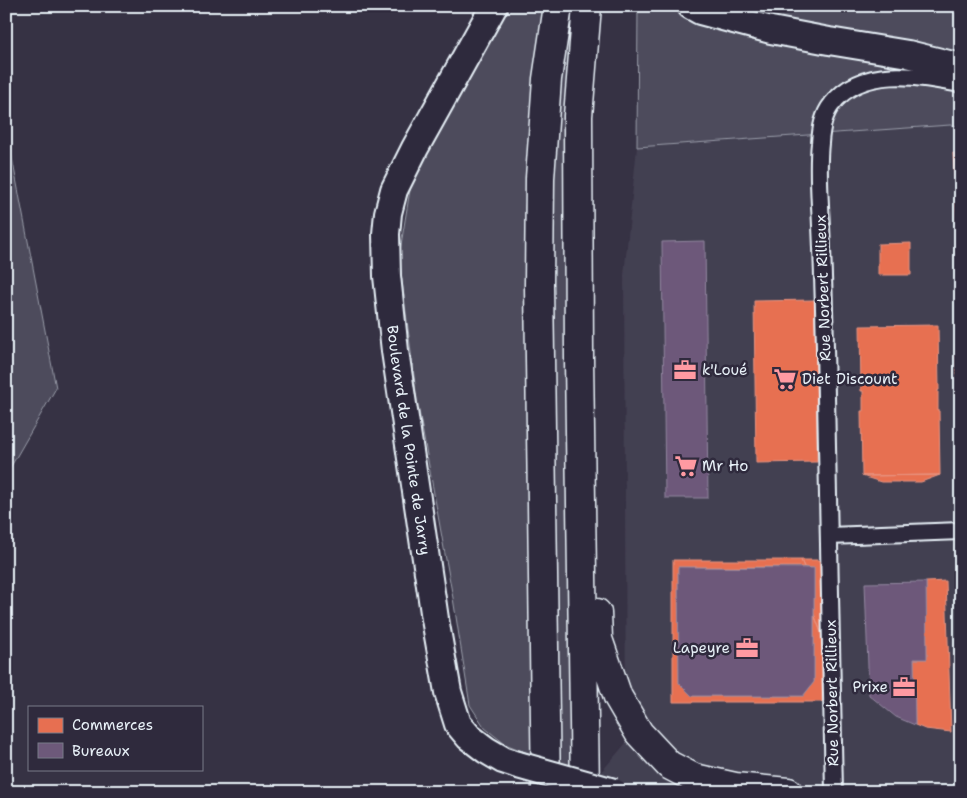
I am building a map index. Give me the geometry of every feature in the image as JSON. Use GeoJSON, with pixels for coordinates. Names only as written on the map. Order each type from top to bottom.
{"type":"FeatureCollection","features":[{"type":"Feature","properties":{"kind":"highway"},"geometry":{"type":"LineString","coordinates":[[546,792],[539,285],[540,178],[548,79],[558,6]]}},
{"type":"Feature","properties":{"kind":"highway"},"geometry":{"type":"LineString","coordinates":[[585,792],[579,358],[578,116],[587,6]]}},
{"type":"Feature","properties":{"kind":"highway"},"geometry":{"type":"LineString","coordinates":[[579,358],[594,486],[598,639],[618,697],[639,733],[669,765],[694,778],[735,787],[788,792]]}},
{"type":"Feature","properties":{"kind":"main road","name":"Boulevard de la Pointe de Jarry"},"geometry":{"type":"LineString","coordinates":[[494,6],[465,45],[394,190],[388,212],[386,234],[387,276],[395,351],[435,619],[448,692],[458,724],[469,737],[503,760],[614,792]]}},
{"type":"Feature","properties":{"kind":"main road"},"geometry":{"type":"LineString","coordinates":[[691,6],[700,12],[771,30],[908,54],[961,67]]}},
{"type":"Feature","properties":{"kind":"street","name":"Rue Norbert Rillieux"},"geometry":{"type":"LineString","coordinates":[[834,792],[819,171],[824,116],[832,103],[845,92],[873,79],[891,76],[913,77],[961,84]]}},
{"type":"Feature","properties":{"kind":"street"},"geometry":{"type":"LineString","coordinates":[[829,536],[961,531]]}},
{"type":"Feature","properties":{"kind":"shaded area"},"geometry":{"type":"Polygon","coordinates":[[[509,6],[548,6],[525,207],[538,757],[505,744],[485,728],[470,705],[453,598],[417,400],[399,257],[412,178],[467,77],[509,6]]]}},
{"type":"Feature","properties":{"kind":"shaded area"},"geometry":{"type":"Polygon","coordinates":[[[575,6],[575,792],[560,792],[553,207],[559,96],[575,6]]]}},
{"type":"Feature","properties":{"kind":"shaded area"},"geometry":{"type":"Polygon","coordinates":[[[638,6],[961,6],[961,126],[950,125],[637,147],[638,6]]]}},
{"type":"Feature","properties":{"kind":"shaded area"},"geometry":{"type":"Polygon","coordinates":[[[950,125],[961,126],[961,792],[584,792],[626,743],[624,275],[637,147],[950,125]]]}},
{"type":"Feature","properties":{"kind":"shaded area"},"geometry":{"type":"Polygon","coordinates":[[[6,126],[56,388],[6,475],[6,126]]]}},
{"type":"Feature","properties":{"kind":"building: Commerces"},"geometry":{"type":"Polygon","coordinates":[[[953,153],[961,153],[961,289],[953,153]]]}},
{"type":"Feature","properties":{"kind":"building: Commerces"},"geometry":{"type":"Polygon","coordinates":[[[911,243],[911,275],[878,275],[878,244],[911,243]]]}},
{"type":"Feature","properties":{"kind":"building: Commerces"},"geometry":{"type":"Polygon","coordinates":[[[815,300],[817,462],[756,463],[754,301],[815,300]]]}},
{"type":"Feature","properties":{"kind":"building: Commerces"},"geometry":{"type":"Polygon","coordinates":[[[938,325],[940,475],[862,476],[861,411],[863,411],[863,391],[861,391],[860,326],[938,325]]]}},
{"type":"Feature","properties":{"kind":"building: Commerces"},"geometry":{"type":"Polygon","coordinates":[[[956,343],[961,343],[961,375],[957,376],[956,343]]]}},
{"type":"Feature","properties":{"kind":"building: Commerces"},"geometry":{"type":"Polygon","coordinates":[[[940,475],[921,482],[881,482],[862,476],[940,475]]]}},
{"type":"Feature","properties":{"kind":"building: Commerces"},"geometry":{"type":"Polygon","coordinates":[[[957,551],[961,551],[961,584],[957,584],[957,551]]]}},
{"type":"Feature","properties":{"kind":"building: Commerces"},"geometry":{"type":"Polygon","coordinates":[[[673,560],[801,560],[804,567],[678,567],[679,683],[692,696],[803,696],[814,682],[814,614],[822,635],[822,702],[673,702],[673,560]]]}},
{"type":"Feature","properties":{"kind":"building: Commerces"},"geometry":{"type":"Polygon","coordinates":[[[801,560],[822,560],[822,635],[814,614],[814,568],[804,567],[801,560]]]}},
{"type":"Feature","properties":{"kind":"building: Commerces"},"geometry":{"type":"Polygon","coordinates":[[[946,581],[951,732],[925,729],[915,725],[914,659],[927,659],[926,582],[946,581]]]}},
{"type":"Feature","properties":{"kind":"building: Bureaux","name":"k'Loué"},"geometry":{"type":"Polygon","coordinates":[[[705,241],[708,498],[665,498],[662,242],[705,241]]]}},
{"type":"Feature","properties":{"kind":"building: Bureaux","name":"Lapeyre"},"geometry":{"type":"Polygon","coordinates":[[[678,567],[814,568],[814,682],[803,696],[692,696],[679,683],[678,567]]]}},
{"type":"Feature","properties":{"kind":"building: Bureaux"},"geometry":{"type":"Polygon","coordinates":[[[926,582],[927,659],[914,659],[915,725],[896,717],[869,695],[865,583],[926,582]]]}},
{"type":"Feature","properties":{"kind":"place","name":"k'Loué"},"geometry":{"type":"Point","coordinates":[685,370]}},
{"type":"Feature","properties":{"kind":"place","name":"Diet Discount"},"geometry":{"type":"Point","coordinates":[785,379]}},
{"type":"Feature","properties":{"kind":"place","name":"Mr Ho"},"geometry":{"type":"Point","coordinates":[686,466]}},
{"type":"Feature","properties":{"kind":"place","name":"Lapeyre"},"geometry":{"type":"Point","coordinates":[747,648]}},
{"type":"Feature","properties":{"kind":"place","name":"Prixe"},"geometry":{"type":"Point","coordinates":[904,687]}}]}
